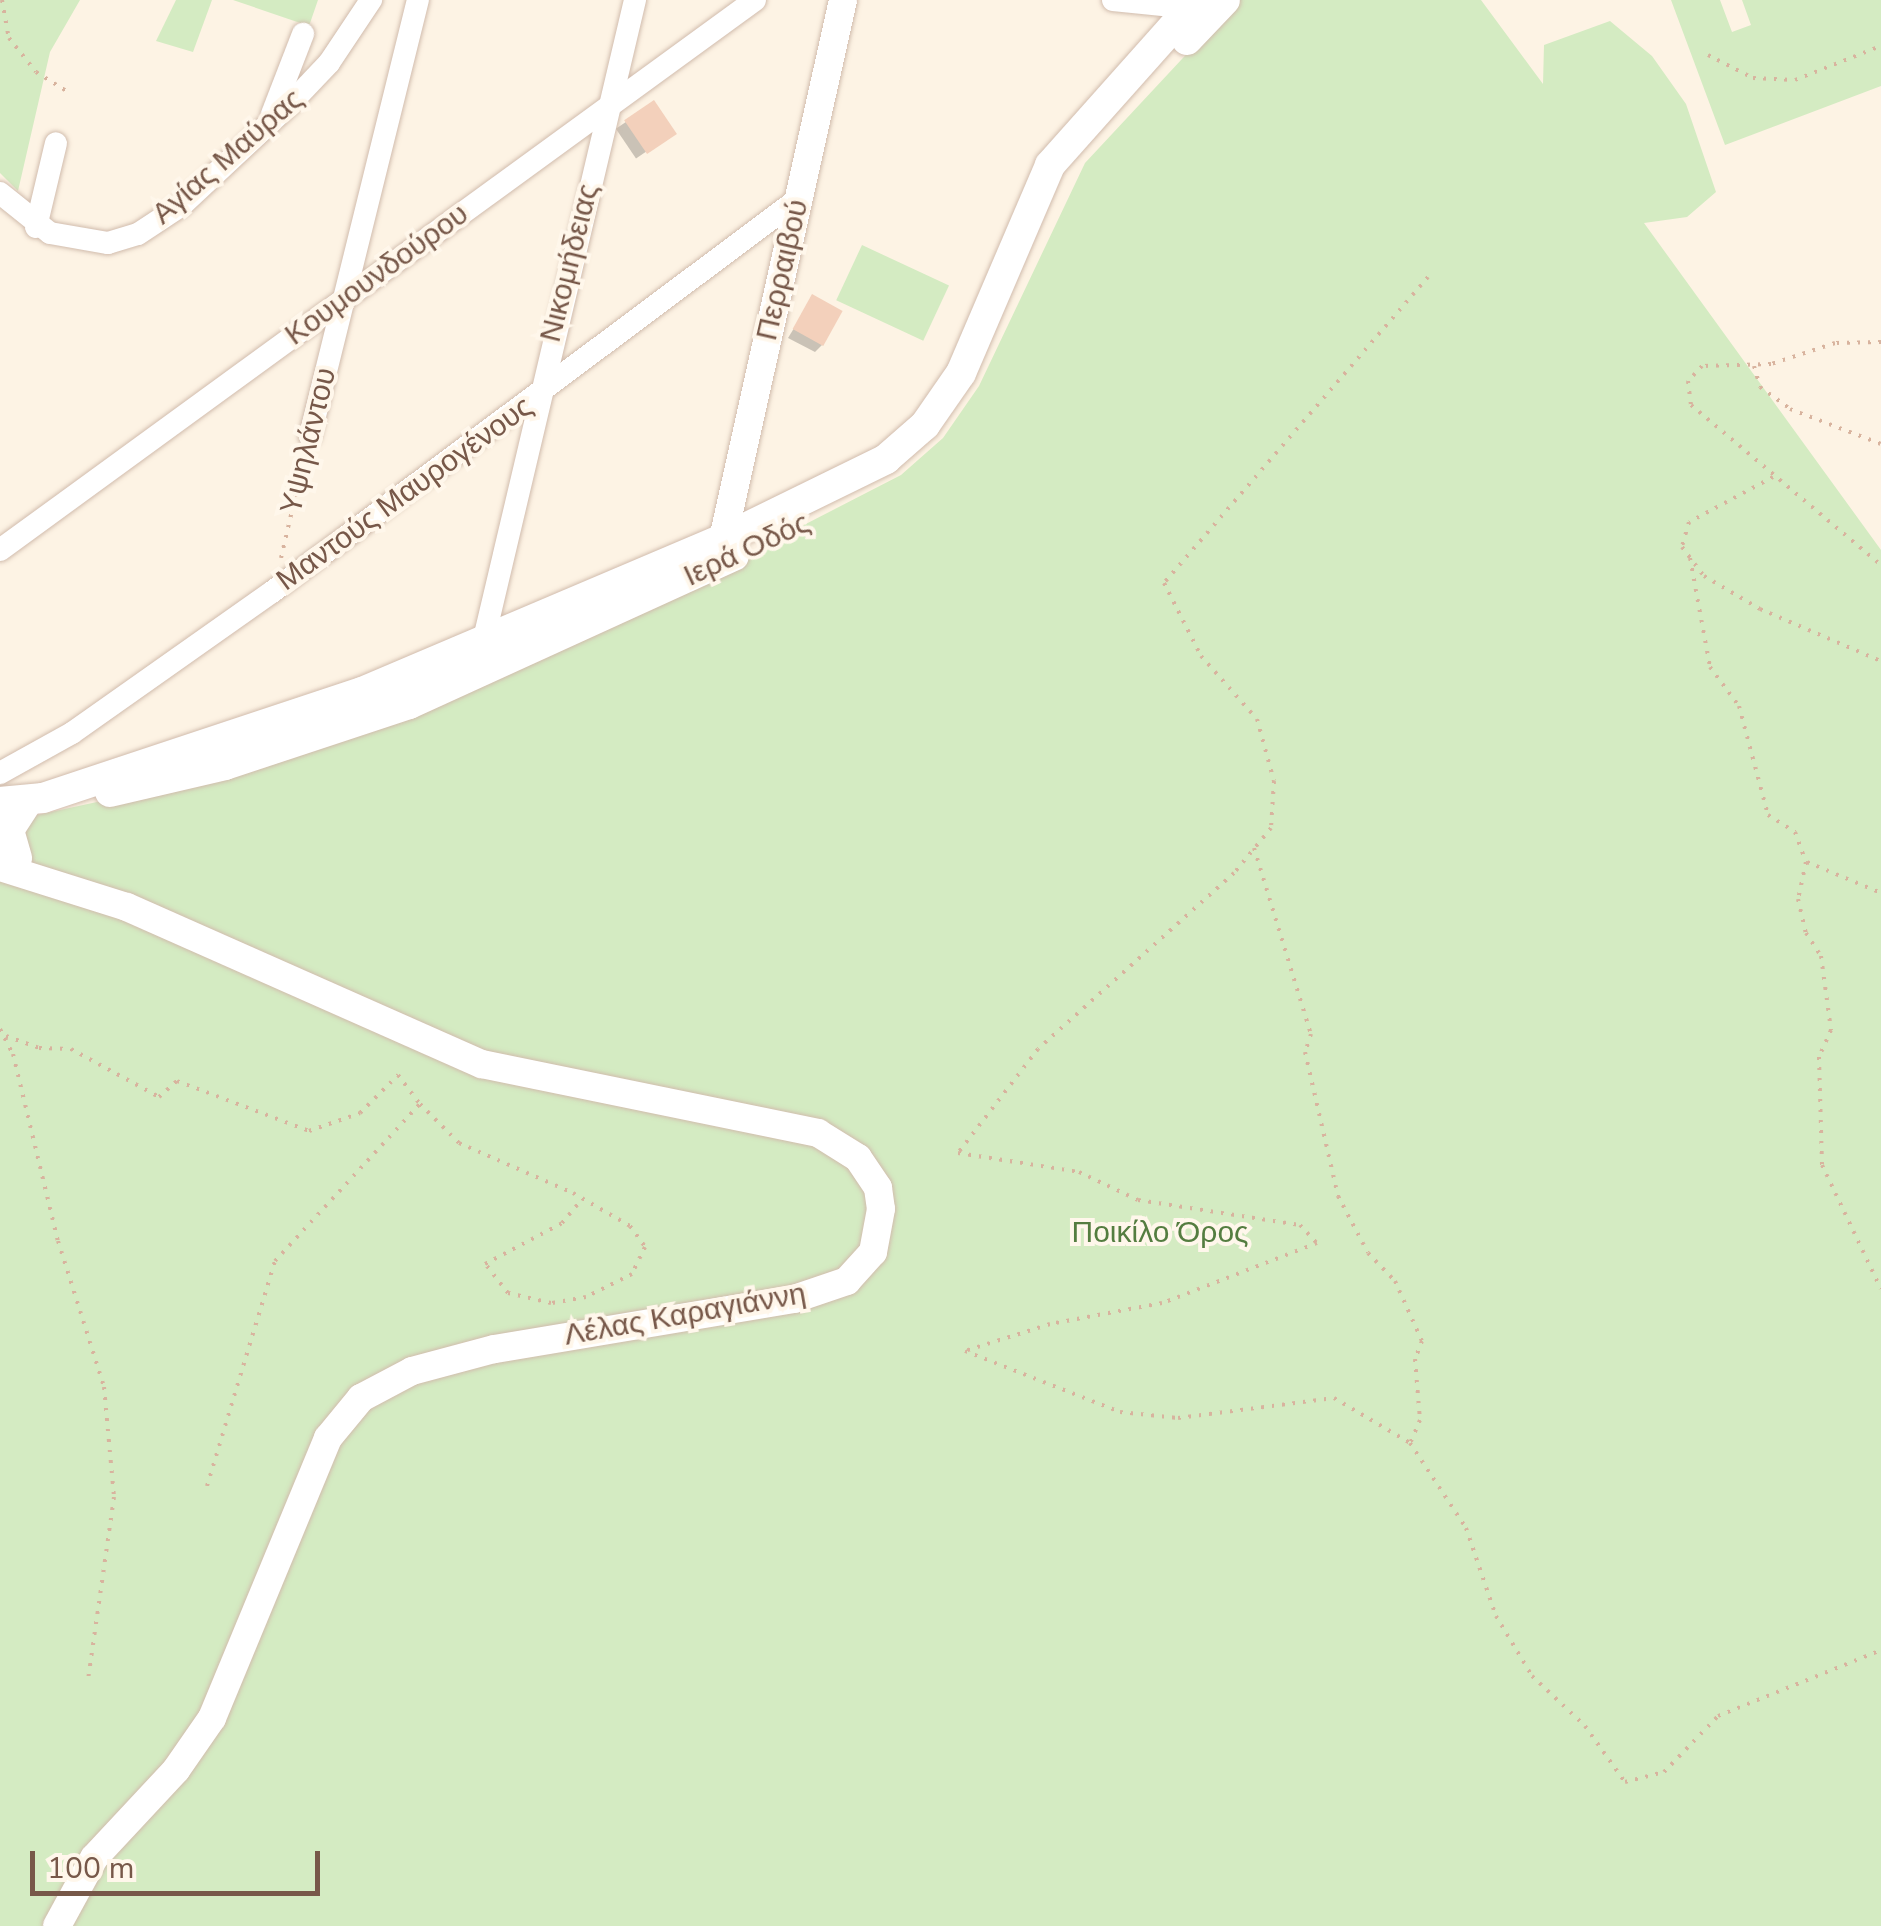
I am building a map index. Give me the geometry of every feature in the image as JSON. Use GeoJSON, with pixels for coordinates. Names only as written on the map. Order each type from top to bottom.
{"type":"FeatureCollection","features":[{"type":"Feature","properties":{"kind":"main road","name":"Ιερά Οδός"},"geometry":{"type":"LineString","coordinates":[[23,801],[83,798],[225,764],[409,704],[813,519],[900,471],[940,434],[976,382],[1045,215],[1081,154],[1225,0]]}},
{"type":"Feature","properties":{"kind":"main road","name":"Ιερά Οδός"},"geometry":{"type":"LineString","coordinates":[[23,801],[276,723],[483,643],[858,476],[924,425],[960,372],[1050,166],[1193,4]]}},
{"type":"Feature","properties":{"kind":"main road"},"geometry":{"type":"LineString","coordinates":[[6,858],[9,830],[23,801]]}},
{"type":"Feature","properties":{"kind":"street","name":"Αγίας Μαύρας"},"geometry":{"type":"LineString","coordinates":[[36,227],[108,243],[138,234],[182,205],[329,63],[371,0]]}},
{"type":"Feature","properties":{"kind":"street","name":"Υψηλάντου"},"geometry":{"type":"LineString","coordinates":[[310,436],[418,0]]}},
{"type":"Feature","properties":{"kind":"street","name":"Νικομήδειας"},"geometry":{"type":"LineString","coordinates":[[483,643],[536,397],[636,0]]}},
{"type":"Feature","properties":{"kind":"street","name":"Κουμουνδούρου"},"geometry":{"type":"LineString","coordinates":[[0,550],[755,0]]}},
{"type":"Feature","properties":{"kind":"street","name":"Περραιβού"},"geometry":{"type":"LineString","coordinates":[[722,539],[843,0]]}},
{"type":"Feature","properties":{"kind":"street"},"geometry":{"type":"LineString","coordinates":[[1113,0],[1193,4]]}},
{"type":"Feature","properties":{"kind":"street"},"geometry":{"type":"LineString","coordinates":[[266,126],[303,34]]}},
{"type":"Feature","properties":{"kind":"street"},"geometry":{"type":"LineString","coordinates":[[0,193],[36,227],[56,143]]}},
{"type":"Feature","properties":{"kind":"street","name":"Μαντούς Μαυρογένους"},"geometry":{"type":"LineString","coordinates":[[0,773],[72,733],[272,592],[798,199]]}},
{"type":"Feature","properties":{"kind":"street","name":"Λέλας Καραγιάννη"},"geometry":{"type":"LineString","coordinates":[[6,858],[482,1064],[818,1133],[858,1158],[878,1188],[880,1230],[862,1269],[812,1293],[494,1349],[412,1371],[361,1398],[328,1438],[212,1718],[176,1770],[94,1858],[57,1926]]}},
{"type":"Feature","properties":{"kind":"path"},"geometry":{"type":"LineString","coordinates":[[2,0],[9,38],[36,72],[68,92]]}},
{"type":"Feature","properties":{"kind":"path"},"geometry":{"type":"LineString","coordinates":[[1708,55],[1753,78],[1795,80],[1881,46]]}},
{"type":"Feature","properties":{"kind":"path"},"geometry":{"type":"LineString","coordinates":[[1428,277],[1164,583],[1201,656],[1256,719],[1274,781],[1271,828],[1038,1049],[958,1153],[1079,1172],[1138,1200],[1300,1225],[1317,1243],[1162,1302],[1050,1324],[965,1351],[1120,1412],[1178,1418],[1334,1398],[1410,1443],[1466,1528],[1496,1616],[1532,1676],[1585,1726],[1626,1782],[1664,1772],[1718,1716],[1881,1650]]}},
{"type":"Feature","properties":{"kind":"path"},"geometry":{"type":"LineString","coordinates":[[1881,342],[1835,342],[1754,366],[1702,366],[1688,381],[1691,405],[1881,566]]}},
{"type":"Feature","properties":{"kind":"path"},"geometry":{"type":"LineString","coordinates":[[1754,366],[1760,387],[1790,408],[1881,444]]}},
{"type":"Feature","properties":{"kind":"path","name":"Υψηλάντου"},"geometry":{"type":"LineString","coordinates":[[272,592],[310,436]]}},
{"type":"Feature","properties":{"kind":"path"},"geometry":{"type":"LineString","coordinates":[[1773,477],[1688,522],[1682,548],[1704,576],[1760,609],[1881,661]]}},
{"type":"Feature","properties":{"kind":"path"},"geometry":{"type":"LineString","coordinates":[[1690,558],[1710,666],[1739,706],[1768,815],[1796,832],[1806,862],[1798,899],[1806,933],[1821,956],[1831,1030],[1819,1057],[1822,1166],[1881,1289]]}},
{"type":"Feature","properties":{"kind":"path"},"geometry":{"type":"LineString","coordinates":[[1254,848],[1311,1034],[1306,1052],[1338,1196],[1368,1253],[1395,1282],[1422,1342],[1415,1359],[1420,1420],[1410,1443]]}},
{"type":"Feature","properties":{"kind":"path"},"geometry":{"type":"LineString","coordinates":[[1806,862],[1881,893]]}},
{"type":"Feature","properties":{"kind":"path"},"geometry":{"type":"LineString","coordinates":[[0,1030],[12,1042],[70,1049],[102,1062],[159,1096],[177,1080],[308,1131],[360,1113],[398,1075],[459,1143],[581,1200],[593,1210],[630,1226],[645,1246],[632,1274],[586,1297],[552,1303],[508,1294],[486,1264],[562,1223],[581,1200]]}},
{"type":"Feature","properties":{"kind":"path"},"geometry":{"type":"LineString","coordinates":[[0,1030],[13,1054],[58,1241],[104,1386],[114,1498],[88,1680]]}},
{"type":"Feature","properties":{"kind":"path"},"geometry":{"type":"LineString","coordinates":[[207,1486],[275,1262],[420,1104]]}},
{"type":"Feature","properties":{"kind":"green space"},"geometry":{"type":"Polygon","coordinates":[[[0,0],[80,0],[50,52],[18,191],[0,173],[0,0]]]}},
{"type":"Feature","properties":{"kind":"green space"},"geometry":{"type":"Polygon","coordinates":[[[176,0],[212,0],[193,52],[156,41],[176,0]]]}},
{"type":"Feature","properties":{"kind":"green space"},"geometry":{"type":"Polygon","coordinates":[[[233,0],[318,0],[309,26],[233,0]]]}},
{"type":"Feature","properties":{"kind":"green space","name":"Ποικίλο Όρος"},"geometry":{"type":"Polygon","coordinates":[[[1237,0],[1481,0],[1543,84],[1544,45],[1610,21],[1652,56],[1686,104],[1716,192],[1687,217],[1644,223],[1881,550],[1881,1926],[0,1926],[0,823],[180,784],[695,581],[901,475],[943,438],[979,386],[1085,163],[1237,0]]]}},
{"type":"Feature","properties":{"kind":"green space"},"geometry":{"type":"Polygon","coordinates":[[[1671,0],[1720,0],[1732,32],[1751,25],[1742,0],[1881,0],[1881,86],[1725,145],[1671,0]]]}},
{"type":"Feature","properties":{"kind":"green space"},"geometry":{"type":"Polygon","coordinates":[[[862,245],[949,286],[923,341],[836,300],[862,245]]]}},
{"type":"Feature","properties":{"kind":"building"},"geometry":{"type":"Polygon","coordinates":[[[654,100],[677,134],[647,154],[624,120],[654,100]]]}},
{"type":"Feature","properties":{"kind":"building"},"geometry":{"type":"Polygon","coordinates":[[[812,294],[843,311],[823,346],[793,329],[812,294]]]}}]}
